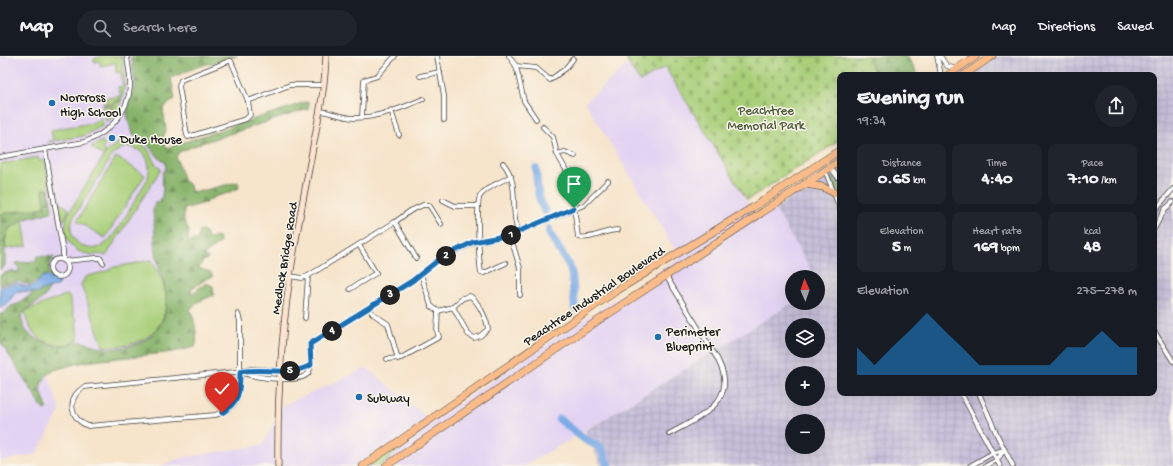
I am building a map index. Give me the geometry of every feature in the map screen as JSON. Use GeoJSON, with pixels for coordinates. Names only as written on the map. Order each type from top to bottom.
{"type":"FeatureCollection","features":[{"type":"Feature","properties":{"kind":"highway"},"geometry":{"type":"LineString","coordinates":[[952,72],[976,56]]}},
{"type":"Feature","properties":{"kind":"highway"},"geometry":{"type":"LineString","coordinates":[[968,72],[992,56]]}},
{"type":"Feature","properties":{"kind":"highway","name":"Peachtree Industrial Boulevard"},"geometry":{"type":"LineString","coordinates":[[363,466],[616,291],[752,208],[837,152]]}},
{"type":"Feature","properties":{"kind":"highway","name":"Peachtree Industrial Boulevard"},"geometry":{"type":"LineString","coordinates":[[386,466],[666,275],[837,163]]}},
{"type":"Feature","properties":{"kind":"highway"},"geometry":{"type":"LineString","coordinates":[[805,184],[823,187],[834,193]]}},
{"type":"Feature","properties":{"kind":"main road","name":"Medlock Bridge Road"},"geometry":{"type":"LineString","coordinates":[[278,466],[280,370],[290,276],[320,111],[326,56]]}},
{"type":"Feature","properties":{"kind":"street"},"geometry":{"type":"LineString","coordinates":[[0,157],[94,138],[111,125],[121,114],[127,102],[130,87],[127,56]]}},
{"type":"Feature","properties":{"kind":"street"},"geometry":{"type":"LineString","coordinates":[[362,117],[364,80],[377,76],[395,56]]}},
{"type":"Feature","properties":{"kind":"street"},"geometry":{"type":"LineString","coordinates":[[437,56],[444,96],[444,120]]}},
{"type":"Feature","properties":{"kind":"street"},"geometry":{"type":"LineString","coordinates":[[508,56],[516,66],[524,100],[536,119]]}},
{"type":"Feature","properties":{"kind":"street"},"geometry":{"type":"LineString","coordinates":[[937,56],[941,72]]}},
{"type":"Feature","properties":{"kind":"street"},"geometry":{"type":"LineString","coordinates":[[940,56],[947,66],[957,69]]}},
{"type":"Feature","properties":{"kind":"street"},"geometry":{"type":"LineString","coordinates":[[516,66],[536,68],[550,80],[561,72],[574,59]]}},
{"type":"Feature","properties":{"kind":"street"},"geometry":{"type":"LineString","coordinates":[[231,61],[248,101],[250,115],[246,119],[188,137],[179,86],[183,78],[231,61]]}},
{"type":"Feature","properties":{"kind":"street"},"geometry":{"type":"LineString","coordinates":[[939,65],[944,62]]}},
{"type":"Feature","properties":{"kind":"street"},"geometry":{"type":"LineString","coordinates":[[420,76],[440,72]]}},
{"type":"Feature","properties":{"kind":"street"},"geometry":{"type":"LineString","coordinates":[[248,101],[290,85],[324,85]]}},
{"type":"Feature","properties":{"kind":"street"},"geometry":{"type":"LineString","coordinates":[[320,111],[353,118],[362,117],[391,110],[423,99]]}},
{"type":"Feature","properties":{"kind":"street"},"geometry":{"type":"LineString","coordinates":[[391,110],[399,135]]}},
{"type":"Feature","properties":{"kind":"street"},"geometry":{"type":"LineString","coordinates":[[543,127],[553,137],[557,154],[571,183],[578,237],[589,237],[610,230],[618,230]]}},
{"type":"Feature","properties":{"kind":"street"},"geometry":{"type":"LineString","coordinates":[[45,149],[64,261],[67,270],[64,275],[59,277],[50,271],[52,263],[64,261],[100,258],[103,263]]}},
{"type":"Feature","properties":{"kind":"street"},"geometry":{"type":"LineString","coordinates":[[557,154],[565,152],[576,156]]}},
{"type":"Feature","properties":{"kind":"street"},"geometry":{"type":"LineString","coordinates":[[503,163],[511,176],[514,186],[513,210],[518,232]]}},
{"type":"Feature","properties":{"kind":"street"},"geometry":{"type":"LineString","coordinates":[[833,171],[837,176]]}},
{"type":"Feature","properties":{"kind":"street"},"geometry":{"type":"LineString","coordinates":[[827,175],[837,200]]}},
{"type":"Feature","properties":{"kind":"street"},"geometry":{"type":"LineString","coordinates":[[506,263],[483,273],[480,269],[478,242],[478,198],[484,191],[511,176]]}},
{"type":"Feature","properties":{"kind":"street"},"geometry":{"type":"LineString","coordinates":[[240,372],[249,376],[280,378],[304,377],[308,373],[311,365],[310,344],[421,274],[441,258],[478,242],[510,235],[584,205],[608,181]]}},
{"type":"Feature","properties":{"kind":"street"},"geometry":{"type":"LineString","coordinates":[[1157,208],[1173,190]]}},
{"type":"Feature","properties":{"kind":"street"},"geometry":{"type":"LineString","coordinates":[[443,200],[455,206],[478,206]]}},
{"type":"Feature","properties":{"kind":"street"},"geometry":{"type":"LineString","coordinates":[[1157,223],[1165,210],[1173,202]]}},
{"type":"Feature","properties":{"kind":"street"},"geometry":{"type":"LineString","coordinates":[[290,276],[302,278],[308,276],[359,245],[410,211],[423,205],[429,205],[441,224]]}},
{"type":"Feature","properties":{"kind":"street"},"geometry":{"type":"LineString","coordinates":[[395,222],[416,258]]}},
{"type":"Feature","properties":{"kind":"street"},"geometry":{"type":"LineString","coordinates":[[510,235],[520,268],[520,295]]}},
{"type":"Feature","properties":{"kind":"street"},"geometry":{"type":"LineString","coordinates":[[350,289],[376,273],[359,245]]}},
{"type":"Feature","properties":{"kind":"street"},"geometry":{"type":"LineString","coordinates":[[421,274],[431,306],[438,311]]}},
{"type":"Feature","properties":{"kind":"street"},"geometry":{"type":"LineString","coordinates":[[666,275],[717,358],[723,373],[724,385],[719,399],[712,408],[669,434]]}},
{"type":"Feature","properties":{"kind":"street"},"geometry":{"type":"LineString","coordinates":[[305,318],[308,276]]}},
{"type":"Feature","properties":{"kind":"street"},"geometry":{"type":"LineString","coordinates":[[438,311],[453,307],[464,298],[470,296],[474,298],[488,324],[488,329],[480,336],[474,338],[468,334],[453,307]]}},
{"type":"Feature","properties":{"kind":"street"},"geometry":{"type":"LineString","coordinates":[[369,308],[373,314],[388,324],[398,358]]}},
{"type":"Feature","properties":{"kind":"street"},"geometry":{"type":"LineString","coordinates":[[386,359],[401,358],[439,337],[437,330],[438,311]]}},
{"type":"Feature","properties":{"kind":"street"},"geometry":{"type":"LineString","coordinates":[[238,314],[240,321],[240,372],[239,394],[235,403],[227,410],[215,415],[88,426],[81,424],[73,415],[72,402],[76,394],[84,387],[240,372],[250,369],[295,371],[311,365]]}},
{"type":"Feature","properties":{"kind":"street"},"geometry":{"type":"LineString","coordinates":[[1157,335],[1173,361]]}},
{"type":"Feature","properties":{"kind":"street"},"geometry":{"type":"LineString","coordinates":[[962,396],[1000,466]]}},
{"type":"Feature","properties":{"kind":"street"},"geometry":{"type":"LineString","coordinates":[[980,396],[1004,450],[1013,466]]}},
{"type":"Feature","properties":{"kind":"street"},"geometry":{"type":"LineString","coordinates":[[970,466],[992,452],[1004,450]]}},
{"type":"Feature","properties":{"kind":"street"},"geometry":{"type":"LineString","coordinates":[[986,466],[997,460],[1004,450]]}},
{"type":"Feature","properties":{"kind":"shaded area"},"geometry":{"type":"Polygon","coordinates":[[[0,56],[160,56],[144,61],[167,162],[174,314],[141,346],[43,358],[60,411],[37,454],[0,461],[0,56]]]}},
{"type":"Feature","properties":{"kind":"shaded area"},"geometry":{"type":"Polygon","coordinates":[[[987,56],[1173,56],[1173,466],[601,466],[585,431],[785,307],[785,310],[825,310],[825,270],[811,270],[775,209],[837,160],[837,396],[1157,396],[1157,72],[963,72],[987,56]]]}},
{"type":"Feature","properties":{"kind":"shaded area"},"geometry":{"type":"Polygon","coordinates":[[[629,63],[640,82],[665,67],[757,218],[775,209],[811,270],[785,270],[785,307],[585,431],[524,466],[160,466],[181,458],[263,445],[282,406],[367,368],[432,422],[552,340],[680,258],[585,102],[629,63]]]}},
{"type":"Feature","properties":{"kind":"green space"},"geometry":{"type":"Polygon","coordinates":[[[102,56],[122,56],[125,82],[123,97],[111,104],[103,105],[102,104],[107,102],[106,98],[121,96],[118,87],[123,86],[121,72],[116,73],[116,63],[100,66],[100,61],[94,62],[94,59],[102,56]]]}},
{"type":"Feature","properties":{"kind":"green space"},"geometry":{"type":"Polygon","coordinates":[[[131,56],[237,56],[197,67],[171,78],[175,99],[163,108],[166,130],[163,138],[166,148],[306,102],[309,103],[308,109],[201,143],[179,152],[176,157],[184,181],[190,185],[191,191],[197,192],[238,182],[239,188],[214,197],[205,203],[184,209],[184,220],[189,231],[188,242],[198,239],[199,231],[204,231],[209,238],[219,237],[220,243],[203,256],[209,258],[203,261],[199,268],[211,273],[213,277],[206,279],[191,289],[191,294],[206,283],[213,286],[214,295],[200,301],[190,309],[196,328],[195,347],[173,352],[84,362],[53,370],[46,376],[40,387],[47,408],[44,410],[0,341],[0,314],[3,314],[11,306],[18,304],[32,294],[32,288],[37,286],[38,281],[29,285],[17,281],[0,285],[0,275],[13,270],[15,272],[19,271],[19,268],[15,263],[36,261],[37,256],[54,257],[49,267],[52,279],[49,290],[41,300],[25,311],[21,317],[24,327],[28,333],[43,342],[55,346],[80,342],[112,349],[130,346],[147,339],[154,333],[160,326],[166,310],[165,288],[156,252],[153,210],[155,203],[160,201],[163,190],[162,180],[163,172],[166,170],[165,161],[162,161],[147,144],[134,136],[128,121],[127,112],[135,83],[131,56]]]}},
{"type":"Feature","properties":{"kind":"green space","name":"Peachtree Memorial Park"},"geometry":{"type":"Polygon","coordinates":[[[624,56],[868,56],[875,72],[837,72],[837,142],[747,200],[665,67],[640,82],[624,56]]]}},
{"type":"Feature","properties":{"kind":"green space"},"geometry":{"type":"Polygon","coordinates":[[[868,56],[907,56],[916,72],[875,72],[868,56]]]}},
{"type":"Feature","properties":{"kind":"green space"},"geometry":{"type":"Polygon","coordinates":[[[122,99],[117,111],[112,111],[112,105],[122,99]]]}},
{"type":"Feature","properties":{"kind":"green space"},"geometry":{"type":"Polygon","coordinates":[[[110,105],[110,116],[113,116],[107,122],[102,107],[110,105]]]}},
{"type":"Feature","properties":{"kind":"green space"},"geometry":{"type":"Polygon","coordinates":[[[101,118],[104,125],[84,136],[47,142],[53,140],[51,130],[92,123],[101,118]]]}},
{"type":"Feature","properties":{"kind":"green space"},"geometry":{"type":"Polygon","coordinates":[[[102,141],[105,145],[102,149],[106,152],[103,156],[91,147],[102,141]]]}},
{"type":"Feature","properties":{"kind":"green space"},"geometry":{"type":"Polygon","coordinates":[[[125,141],[142,144],[149,152],[156,165],[161,169],[106,256],[91,255],[75,249],[71,245],[66,234],[66,221],[68,214],[107,151],[118,143],[125,141]],[[129,147],[122,148],[113,154],[73,218],[71,224],[72,233],[79,244],[87,248],[95,248],[106,243],[117,230],[148,178],[148,162],[144,154],[129,147]]]}},
{"type":"Feature","properties":{"kind":"green space"},"geometry":{"type":"Polygon","coordinates":[[[38,157],[39,161],[45,160],[50,191],[47,189],[45,207],[0,214],[0,164],[38,157]]]}},
{"type":"Feature","properties":{"kind":"green space"},"geometry":{"type":"Polygon","coordinates":[[[116,157],[145,175],[105,238],[77,221],[116,157]]]}},
{"type":"Feature","properties":{"kind":"green space"},"geometry":{"type":"Polygon","coordinates":[[[832,177],[837,182],[837,193],[831,179],[832,177]]]}},
{"type":"Feature","properties":{"kind":"green space"},"geometry":{"type":"Polygon","coordinates":[[[44,188],[49,191],[52,209],[51,212],[22,220],[9,228],[5,241],[5,266],[0,270],[0,214],[45,207],[44,188]]]}},
{"type":"Feature","properties":{"kind":"green space"},"geometry":{"type":"Polygon","coordinates":[[[59,202],[69,209],[64,220],[62,220],[59,202]]]}},
{"type":"Feature","properties":{"kind":"green space"},"geometry":{"type":"Polygon","coordinates":[[[23,219],[27,246],[6,249],[6,238],[8,231],[23,219]]]}},
{"type":"Feature","properties":{"kind":"green space"},"geometry":{"type":"Polygon","coordinates":[[[152,260],[165,291],[166,305],[163,317],[158,327],[150,335],[140,341],[128,345],[103,346],[81,285],[85,277],[110,270],[110,268],[152,260]]]}},
{"type":"Feature","properties":{"kind":"green space"},"geometry":{"type":"Polygon","coordinates":[[[66,295],[69,296],[74,317],[76,318],[78,340],[69,344],[51,344],[36,335],[31,329],[27,321],[25,311],[66,295]]]}},
{"type":"Feature","properties":{"kind":"green space"},"geometry":{"type":"Polygon","coordinates":[[[424,425],[426,427],[380,466],[368,466],[424,425]]]}},
{"type":"Feature","properties":{"kind":"water"},"geometry":{"type":"Polygon","coordinates":[[[47,275],[51,279],[59,280],[58,285],[41,290],[39,293],[17,291],[5,306],[0,307],[0,287],[16,283],[27,287],[35,285],[42,277],[47,275]]]}},
{"type":"Feature","properties":{"kind":"waterway"},"geometry":{"type":"LineString","coordinates":[[536,169],[539,196],[545,211]]}},
{"type":"Feature","properties":{"kind":"waterway"},"geometry":{"type":"LineString","coordinates":[[549,229],[549,233],[569,265],[572,275],[575,308]]}},
{"type":"Feature","properties":{"kind":"waterway"},"geometry":{"type":"LineString","coordinates":[[559,419],[584,439],[601,448],[608,466]]}},
{"type":"Feature","properties":{"kind":"place","name":"Norcross High School"},"geometry":{"type":"Point","coordinates":[52,103]}},
{"type":"Feature","properties":{"kind":"place","name":"Duke House"},"geometry":{"type":"Point","coordinates":[112,138]}},
{"type":"Feature","properties":{"kind":"place","name":"Perimeter Blueprint"},"geometry":{"type":"Point","coordinates":[658,337]}},
{"type":"Feature","properties":{"kind":"place","name":"Subway"},"geometry":{"type":"Point","coordinates":[359,397]}},
{"type":"Feature","properties":{"kind":"route"},"geometry":{"type":"LineString","coordinates":[[222,413],[232,407],[239,394],[240,372],[250,369],[295,371],[304,369],[311,365],[309,350],[310,344],[412,281],[441,258],[473,242],[510,235],[574,208]]}}]}
